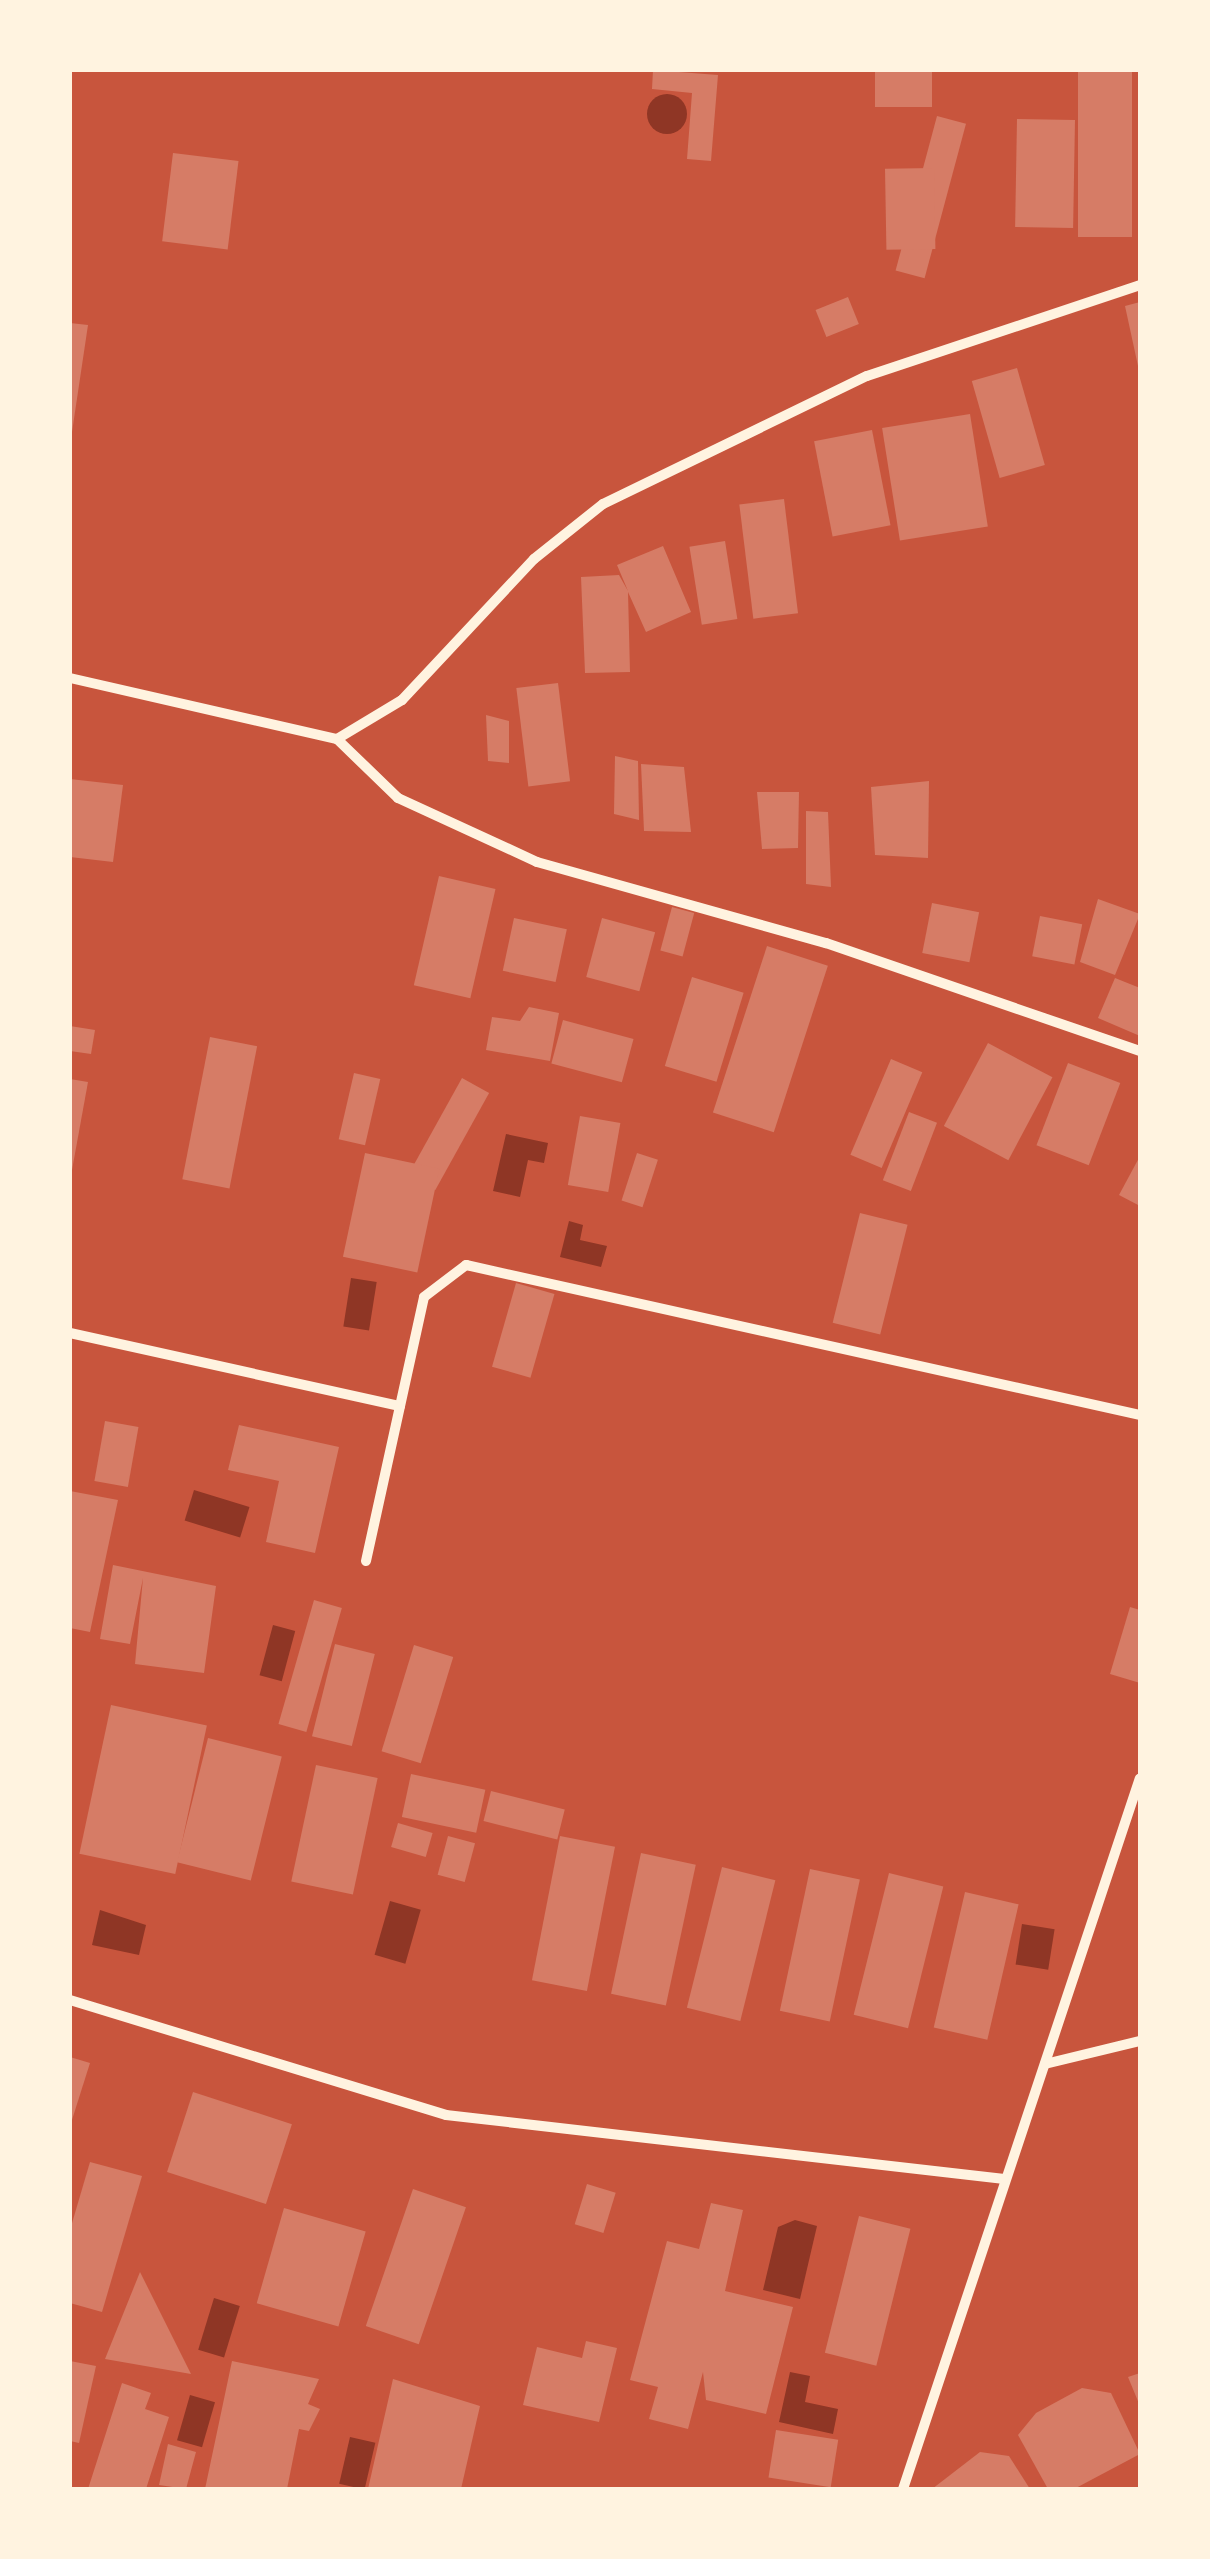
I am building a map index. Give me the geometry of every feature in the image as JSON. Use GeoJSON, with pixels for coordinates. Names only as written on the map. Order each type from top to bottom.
{"type":"FeatureCollection","features":[{"type":"Feature","properties":{"kind":"street"},"geometry":{"type":"LineString","coordinates":[[336,738],[402,700],[534,560],[603,504],[867,376],[1140,285]]}},
{"type":"Feature","properties":{"kind":"street"},"geometry":{"type":"LineString","coordinates":[[70,678],[336,738],[398,798],[537,862],[844,949],[1140,1051]]}},
{"type":"Feature","properties":{"kind":"street"},"geometry":{"type":"LineString","coordinates":[[366,1561],[424,1297],[466,1265],[1140,1414]]}},
{"type":"Feature","properties":{"kind":"street"},"geometry":{"type":"LineString","coordinates":[[70,1333],[400,1406]]}},
{"type":"Feature","properties":{"kind":"street"},"geometry":{"type":"LineString","coordinates":[[903,2489],[1140,1778]]}},
{"type":"Feature","properties":{"kind":"street"},"geometry":{"type":"LineString","coordinates":[[70,2000],[446,2115],[1004,2179]]}},
{"type":"Feature","properties":{"kind":"street"},"geometry":{"type":"LineString","coordinates":[[1045,2064],[1140,2042]]}},
{"type":"Feature","properties":{"kind":"shaded area"},"geometry":{"type":"Polygon","coordinates":[[[667,94],[681,100],[687,114],[681,128],[667,134],[653,128],[647,114],[653,100],[667,94]]]}},
{"type":"Feature","properties":{"kind":"shaded area"},"geometry":{"type":"Polygon","coordinates":[[[506,1134],[548,1143],[544,1163],[528,1160],[520,1197],[493,1191],[506,1134]]]}},
{"type":"Feature","properties":{"kind":"shaded area"},"geometry":{"type":"Polygon","coordinates":[[[569,1221],[583,1225],[580,1240],[607,1246],[601,1267],[560,1257],[569,1221]]]}},
{"type":"Feature","properties":{"kind":"shaded area"},"geometry":{"type":"Polygon","coordinates":[[[351,1278],[377,1282],[369,1330],[343,1326],[351,1278]]]}},
{"type":"Feature","properties":{"kind":"shaded area"},"geometry":{"type":"Polygon","coordinates":[[[194,1490],[249,1507],[240,1538],[185,1521],[194,1490]]]}},
{"type":"Feature","properties":{"kind":"shaded area"},"geometry":{"type":"Polygon","coordinates":[[[273,1625],[295,1631],[282,1681],[260,1675],[273,1625]]]}},
{"type":"Feature","properties":{"kind":"shaded area"},"geometry":{"type":"Polygon","coordinates":[[[390,1901],[421,1910],[405,1964],[375,1955],[390,1901]]]}},
{"type":"Feature","properties":{"kind":"shaded area"},"geometry":{"type":"Polygon","coordinates":[[[100,1910],[146,1925],[139,1955],[92,1945],[100,1910]]]}},
{"type":"Feature","properties":{"kind":"shaded area"},"geometry":{"type":"Polygon","coordinates":[[[1022,1924],[1055,1929],[1048,1970],[1016,1964],[1022,1924]]]}},
{"type":"Feature","properties":{"kind":"shaded area"},"geometry":{"type":"Polygon","coordinates":[[[795,2220],[817,2226],[800,2299],[763,2290],[778,2227],[795,2220]]]}},
{"type":"Feature","properties":{"kind":"shaded area"},"geometry":{"type":"Polygon","coordinates":[[[214,2298],[240,2306],[224,2358],[198,2350],[214,2298]]]}},
{"type":"Feature","properties":{"kind":"shaded area"},"geometry":{"type":"Polygon","coordinates":[[[790,2372],[810,2376],[805,2402],[838,2409],[833,2434],[779,2422],[790,2372]]]}},
{"type":"Feature","properties":{"kind":"shaded area"},"geometry":{"type":"Polygon","coordinates":[[[190,2395],[215,2402],[202,2447],[177,2440],[190,2395]]]}},
{"type":"Feature","properties":{"kind":"shaded area"},"geometry":{"type":"Polygon","coordinates":[[[350,2437],[375,2443],[365,2489],[339,2484],[350,2437]]]}},
{"type":"Feature","properties":{"kind":"building"},"geometry":{"type":"Polygon","coordinates":[[[653,70],[718,75],[711,161],[687,159],[692,93],[652,89],[653,70]]]}},
{"type":"Feature","properties":{"kind":"building"},"geometry":{"type":"Polygon","coordinates":[[[875,70],[932,70],[932,107],[875,107],[875,70]]]}},
{"type":"Feature","properties":{"kind":"building"},"geometry":{"type":"Polygon","coordinates":[[[1078,70],[1132,70],[1132,237],[1078,237],[1078,70]]]}},
{"type":"Feature","properties":{"kind":"building"},"geometry":{"type":"Polygon","coordinates":[[[937,116],[966,124],[925,278],[896,271],[937,116]]]}},
{"type":"Feature","properties":{"kind":"building"},"geometry":{"type":"Polygon","coordinates":[[[1017,119],[1075,120],[1073,228],[1015,227],[1017,119]]]}},
{"type":"Feature","properties":{"kind":"building"},"geometry":{"type":"Polygon","coordinates":[[[173,153],[239,161],[228,249],[162,241],[173,153]]]}},
{"type":"Feature","properties":{"kind":"building"},"geometry":{"type":"Polygon","coordinates":[[[934,168],[935,249],[886,250],[885,169],[934,168]]]}},
{"type":"Feature","properties":{"kind":"building"},"geometry":{"type":"Polygon","coordinates":[[[848,297],[859,324],[826,337],[816,310],[848,297]]]}},
{"type":"Feature","properties":{"kind":"building"},"geometry":{"type":"Polygon","coordinates":[[[1140,302],[1140,366],[1138,366],[1125,306],[1140,302]]]}},
{"type":"Feature","properties":{"kind":"building"},"geometry":{"type":"Polygon","coordinates":[[[70,323],[88,325],[72,432],[70,432],[70,323]]]}},
{"type":"Feature","properties":{"kind":"building"},"geometry":{"type":"Polygon","coordinates":[[[1017,368],[1045,465],[1000,478],[972,381],[1017,368]]]}},
{"type":"Feature","properties":{"kind":"building"},"geometry":{"type":"Polygon","coordinates":[[[970,414],[988,527],[900,541],[882,428],[970,414]]]}},
{"type":"Feature","properties":{"kind":"building"},"geometry":{"type":"Polygon","coordinates":[[[872,430],[891,525],[833,536],[814,441],[872,430]]]}},
{"type":"Feature","properties":{"kind":"building"},"geometry":{"type":"Polygon","coordinates":[[[784,499],[798,613],[753,619],[739,504],[784,499]]]}},
{"type":"Feature","properties":{"kind":"building"},"geometry":{"type":"Polygon","coordinates":[[[725,541],[737,619],[702,625],[689,547],[725,541]]]}},
{"type":"Feature","properties":{"kind":"building"},"geometry":{"type":"Polygon","coordinates":[[[663,546],[691,612],[646,632],[628,592],[630,672],[585,673],[581,577],[619,575],[628,591],[617,565],[663,546]]]}},
{"type":"Feature","properties":{"kind":"building"},"geometry":{"type":"Polygon","coordinates":[[[558,683],[570,781],[528,786],[516,688],[558,683]]]}},
{"type":"Feature","properties":{"kind":"building"},"geometry":{"type":"Polygon","coordinates":[[[486,715],[509,721],[509,763],[488,761],[486,715]]]}},
{"type":"Feature","properties":{"kind":"building"},"geometry":{"type":"Polygon","coordinates":[[[615,756],[638,761],[639,820],[614,814],[615,756]]]}},
{"type":"Feature","properties":{"kind":"building"},"geometry":{"type":"Polygon","coordinates":[[[641,764],[684,767],[691,832],[644,831],[641,764]]]}},
{"type":"Feature","properties":{"kind":"building"},"geometry":{"type":"Polygon","coordinates":[[[70,779],[123,785],[113,862],[70,857],[70,779]]]}},
{"type":"Feature","properties":{"kind":"building"},"geometry":{"type":"Polygon","coordinates":[[[929,781],[928,858],[875,855],[871,787],[929,781]]]}},
{"type":"Feature","properties":{"kind":"building"},"geometry":{"type":"Polygon","coordinates":[[[757,792],[799,792],[798,848],[762,849],[757,792]]]}},
{"type":"Feature","properties":{"kind":"building"},"geometry":{"type":"Polygon","coordinates":[[[806,811],[828,812],[831,887],[806,884],[806,811]]]}},
{"type":"Feature","properties":{"kind":"building"},"geometry":{"type":"Polygon","coordinates":[[[439,876],[496,889],[470,998],[414,985],[439,876]]]}},
{"type":"Feature","properties":{"kind":"building"},"geometry":{"type":"Polygon","coordinates":[[[1098,899],[1140,914],[1115,975],[1080,962],[1098,899]]]}},
{"type":"Feature","properties":{"kind":"building"},"geometry":{"type":"Polygon","coordinates":[[[932,903],[979,912],[969,962],[922,953],[932,903]]]}},
{"type":"Feature","properties":{"kind":"building"},"geometry":{"type":"Polygon","coordinates":[[[672,907],[694,913],[683,956],[660,950],[672,907]]]}},
{"type":"Feature","properties":{"kind":"building"},"geometry":{"type":"Polygon","coordinates":[[[1040,916],[1082,924],[1074,964],[1032,956],[1040,916]]]}},
{"type":"Feature","properties":{"kind":"building"},"geometry":{"type":"Polygon","coordinates":[[[514,918],[567,929],[556,982],[503,971],[514,918]]]}},
{"type":"Feature","properties":{"kind":"building"},"geometry":{"type":"Polygon","coordinates":[[[602,918],[655,932],[639,991],[586,977],[602,918]]]}},
{"type":"Feature","properties":{"kind":"building"},"geometry":{"type":"Polygon","coordinates":[[[767,946],[828,966],[774,1132],[713,1112],[767,946]]]}},
{"type":"Feature","properties":{"kind":"building"},"geometry":{"type":"Polygon","coordinates":[[[692,977],[744,993],[716,1082],[665,1066],[692,977]]]}},
{"type":"Feature","properties":{"kind":"building"},"geometry":{"type":"Polygon","coordinates":[[[1115,978],[1140,988],[1140,1036],[1098,1018],[1115,978]]]}},
{"type":"Feature","properties":{"kind":"building"},"geometry":{"type":"Polygon","coordinates":[[[529,1007],[559,1013],[550,1061],[486,1050],[492,1017],[520,1021],[529,1007]]]}},
{"type":"Feature","properties":{"kind":"building"},"geometry":{"type":"Polygon","coordinates":[[[563,1020],[634,1039],[622,1082],[551,1063],[563,1020]]]}},
{"type":"Feature","properties":{"kind":"building"},"geometry":{"type":"Polygon","coordinates":[[[70,1026],[95,1030],[91,1054],[70,1051],[70,1026]]]}},
{"type":"Feature","properties":{"kind":"building"},"geometry":{"type":"Polygon","coordinates":[[[210,1037],[257,1046],[229,1188],[182,1179],[210,1037]]]}},
{"type":"Feature","properties":{"kind":"building"},"geometry":{"type":"Polygon","coordinates":[[[988,1043],[1052,1077],[1008,1160],[944,1126],[988,1043]]]}},
{"type":"Feature","properties":{"kind":"building"},"geometry":{"type":"Polygon","coordinates":[[[891,1059],[922,1072],[882,1168],[850,1155],[891,1059]]]}},
{"type":"Feature","properties":{"kind":"building"},"geometry":{"type":"Polygon","coordinates":[[[1068,1063],[1120,1083],[1089,1165],[1036,1145],[1068,1063]]]}},
{"type":"Feature","properties":{"kind":"building"},"geometry":{"type":"Polygon","coordinates":[[[354,1073],[380,1079],[365,1145],[339,1139],[354,1073]]]}},
{"type":"Feature","properties":{"kind":"building"},"geometry":{"type":"Polygon","coordinates":[[[462,1078],[489,1093],[435,1190],[408,1175],[462,1078]]]}},
{"type":"Feature","properties":{"kind":"building"},"geometry":{"type":"Polygon","coordinates":[[[70,1079],[88,1082],[72,1170],[70,1169],[70,1079]]]}},
{"type":"Feature","properties":{"kind":"building"},"geometry":{"type":"Polygon","coordinates":[[[909,1112],[937,1123],[911,1191],[883,1180],[909,1112]]]}},
{"type":"Feature","properties":{"kind":"building"},"geometry":{"type":"Polygon","coordinates":[[[580,1116],[620,1123],[608,1192],[568,1185],[580,1116]]]}},
{"type":"Feature","properties":{"kind":"building"},"geometry":{"type":"Polygon","coordinates":[[[365,1153],[439,1169],[417,1272],[343,1257],[365,1153]]]}},
{"type":"Feature","properties":{"kind":"building"},"geometry":{"type":"Polygon","coordinates":[[[637,1153],[658,1160],[642,1207],[622,1201],[637,1153]]]}},
{"type":"Feature","properties":{"kind":"building"},"geometry":{"type":"Polygon","coordinates":[[[1140,1156],[1140,1206],[1119,1195],[1140,1156]]]}},
{"type":"Feature","properties":{"kind":"building"},"geometry":{"type":"Polygon","coordinates":[[[860,1213],[908,1225],[880,1334],[833,1323],[860,1213]]]}},
{"type":"Feature","properties":{"kind":"building"},"geometry":{"type":"Polygon","coordinates":[[[516,1283],[554,1294],[530,1378],[492,1367],[516,1283]]]}},
{"type":"Feature","properties":{"kind":"building"},"geometry":{"type":"Polygon","coordinates":[[[105,1421],[138,1427],[128,1487],[94,1481],[105,1421]]]}},
{"type":"Feature","properties":{"kind":"building"},"geometry":{"type":"Polygon","coordinates":[[[239,1425],[339,1447],[315,1553],[266,1542],[279,1481],[228,1470],[239,1425]]]}},
{"type":"Feature","properties":{"kind":"building"},"geometry":{"type":"Polygon","coordinates":[[[70,1491],[118,1500],[90,1632],[70,1628],[70,1491]]]}},
{"type":"Feature","properties":{"kind":"building"},"geometry":{"type":"Polygon","coordinates":[[[113,1565],[216,1586],[204,1673],[135,1664],[143,1578],[130,1644],[100,1639],[113,1565]]]}},
{"type":"Feature","properties":{"kind":"building"},"geometry":{"type":"Polygon","coordinates":[[[314,1600],[342,1608],[306,1732],[278,1724],[314,1600]]]}},
{"type":"Feature","properties":{"kind":"building"},"geometry":{"type":"Polygon","coordinates":[[[1130,1607],[1140,1610],[1140,1683],[1110,1674],[1130,1607]]]}},
{"type":"Feature","properties":{"kind":"building"},"geometry":{"type":"Polygon","coordinates":[[[335,1644],[375,1654],[352,1746],[312,1736],[335,1644]]]}},
{"type":"Feature","properties":{"kind":"building"},"geometry":{"type":"Polygon","coordinates":[[[414,1645],[453,1657],[421,1763],[382,1751],[414,1645]]]}},
{"type":"Feature","properties":{"kind":"building"},"geometry":{"type":"Polygon","coordinates":[[[111,1705],[207,1725],[175,1874],[79,1854],[111,1705]]]}},
{"type":"Feature","properties":{"kind":"building"},"geometry":{"type":"Polygon","coordinates":[[[208,1738],[282,1756],[251,1881],[177,1862],[208,1738]]]}},
{"type":"Feature","properties":{"kind":"building"},"geometry":{"type":"Polygon","coordinates":[[[316,1765],[378,1778],[353,1894],[291,1881],[316,1765]]]}},
{"type":"Feature","properties":{"kind":"building"},"geometry":{"type":"Polygon","coordinates":[[[411,1774],[485,1790],[476,1833],[402,1817],[411,1774]]]}},
{"type":"Feature","properties":{"kind":"building"},"geometry":{"type":"Polygon","coordinates":[[[491,1791],[565,1809],[557,1839],[484,1821],[491,1791]]]}},
{"type":"Feature","properties":{"kind":"building"},"geometry":{"type":"Polygon","coordinates":[[[398,1823],[433,1833],[426,1857],[391,1847],[398,1823]]]}},
{"type":"Feature","properties":{"kind":"building"},"geometry":{"type":"Polygon","coordinates":[[[448,1836],[475,1843],[465,1882],[438,1875],[448,1836]]]}},
{"type":"Feature","properties":{"kind":"building"},"geometry":{"type":"Polygon","coordinates":[[[560,1836],[615,1847],[587,1991],[532,1980],[560,1836]]]}},
{"type":"Feature","properties":{"kind":"building"},"geometry":{"type":"Polygon","coordinates":[[[641,1853],[696,1865],[666,2005],[611,1994],[641,1853]]]}},
{"type":"Feature","properties":{"kind":"building"},"geometry":{"type":"Polygon","coordinates":[[[722,1867],[775,1880],[740,2021],[687,2008],[722,1867]]]}},
{"type":"Feature","properties":{"kind":"building"},"geometry":{"type":"Polygon","coordinates":[[[810,1869],[860,1880],[830,2021],[780,2011],[810,1869]]]}},
{"type":"Feature","properties":{"kind":"building"},"geometry":{"type":"Polygon","coordinates":[[[889,1873],[943,1887],[908,2028],[854,2015],[889,1873]]]}},
{"type":"Feature","properties":{"kind":"building"},"geometry":{"type":"Polygon","coordinates":[[[965,1892],[1019,1904],[987,2040],[934,2027],[965,1892]]]}},
{"type":"Feature","properties":{"kind":"building"},"geometry":{"type":"Polygon","coordinates":[[[70,2057],[90,2063],[71,2123],[70,2122],[70,2057]]]}},
{"type":"Feature","properties":{"kind":"building"},"geometry":{"type":"Polygon","coordinates":[[[193,2092],[292,2124],[266,2204],[167,2172],[193,2092]]]}},
{"type":"Feature","properties":{"kind":"building"},"geometry":{"type":"Polygon","coordinates":[[[90,2162],[142,2176],[102,2312],[70,2303],[70,2230],[90,2162]]]}},
{"type":"Feature","properties":{"kind":"building"},"geometry":{"type":"Polygon","coordinates":[[[587,2184],[616,2193],[603,2233],[575,2224],[587,2184]]]}},
{"type":"Feature","properties":{"kind":"building"},"geometry":{"type":"Polygon","coordinates":[[[413,2189],[466,2207],[419,2344],[366,2326],[413,2189]]]}},
{"type":"Feature","properties":{"kind":"building"},"geometry":{"type":"Polygon","coordinates":[[[711,2203],[743,2210],[725,2291],[793,2307],[766,2414],[706,2400],[703,2372],[688,2429],[649,2419],[658,2387],[630,2380],[667,2241],[699,2249],[711,2203]]]}},
{"type":"Feature","properties":{"kind":"building"},"geometry":{"type":"Polygon","coordinates":[[[284,2208],[366,2231],[338,2327],[257,2303],[284,2208]]]}},
{"type":"Feature","properties":{"kind":"building"},"geometry":{"type":"Polygon","coordinates":[[[859,2216],[910,2229],[876,2366],[825,2353],[859,2216]]]}},
{"type":"Feature","properties":{"kind":"building"},"geometry":{"type":"Polygon","coordinates":[[[140,2272],[191,2374],[105,2359],[140,2272]]]}},
{"type":"Feature","properties":{"kind":"building"},"geometry":{"type":"Polygon","coordinates":[[[586,2341],[617,2348],[599,2422],[523,2405],[537,2347],[582,2358],[586,2341]]]}},
{"type":"Feature","properties":{"kind":"building"},"geometry":{"type":"Polygon","coordinates":[[[70,2361],[96,2366],[79,2443],[70,2441],[70,2361]]]}},
{"type":"Feature","properties":{"kind":"building"},"geometry":{"type":"Polygon","coordinates":[[[232,2361],[319,2379],[308,2404],[320,2409],[309,2431],[299,2429],[287,2489],[205,2489],[232,2361]]]}},
{"type":"Feature","properties":{"kind":"building"},"geometry":{"type":"Polygon","coordinates":[[[1140,2373],[1140,2406],[1128,2377],[1140,2373]]]}},
{"type":"Feature","properties":{"kind":"building"},"geometry":{"type":"Polygon","coordinates":[[[393,2379],[480,2406],[461,2489],[368,2489],[393,2379]]]}},
{"type":"Feature","properties":{"kind":"building"},"geometry":{"type":"Polygon","coordinates":[[[122,2383],[151,2393],[145,2409],[169,2417],[146,2489],[88,2489],[122,2383]]]}},
{"type":"Feature","properties":{"kind":"building"},"geometry":{"type":"Polygon","coordinates":[[[1082,2388],[1111,2393],[1140,2454],[1074,2489],[1048,2489],[1018,2435],[1036,2413],[1082,2388]]]}},
{"type":"Feature","properties":{"kind":"building"},"geometry":{"type":"Polygon","coordinates":[[[776,2430],[838,2440],[831,2487],[768,2477],[776,2430]]]}},
{"type":"Feature","properties":{"kind":"building"},"geometry":{"type":"Polygon","coordinates":[[[168,2444],[196,2452],[186,2489],[159,2485],[168,2444]]]}},
{"type":"Feature","properties":{"kind":"building"},"geometry":{"type":"Polygon","coordinates":[[[980,2452],[1009,2456],[1030,2489],[932,2489],[980,2452]]]}}]}
